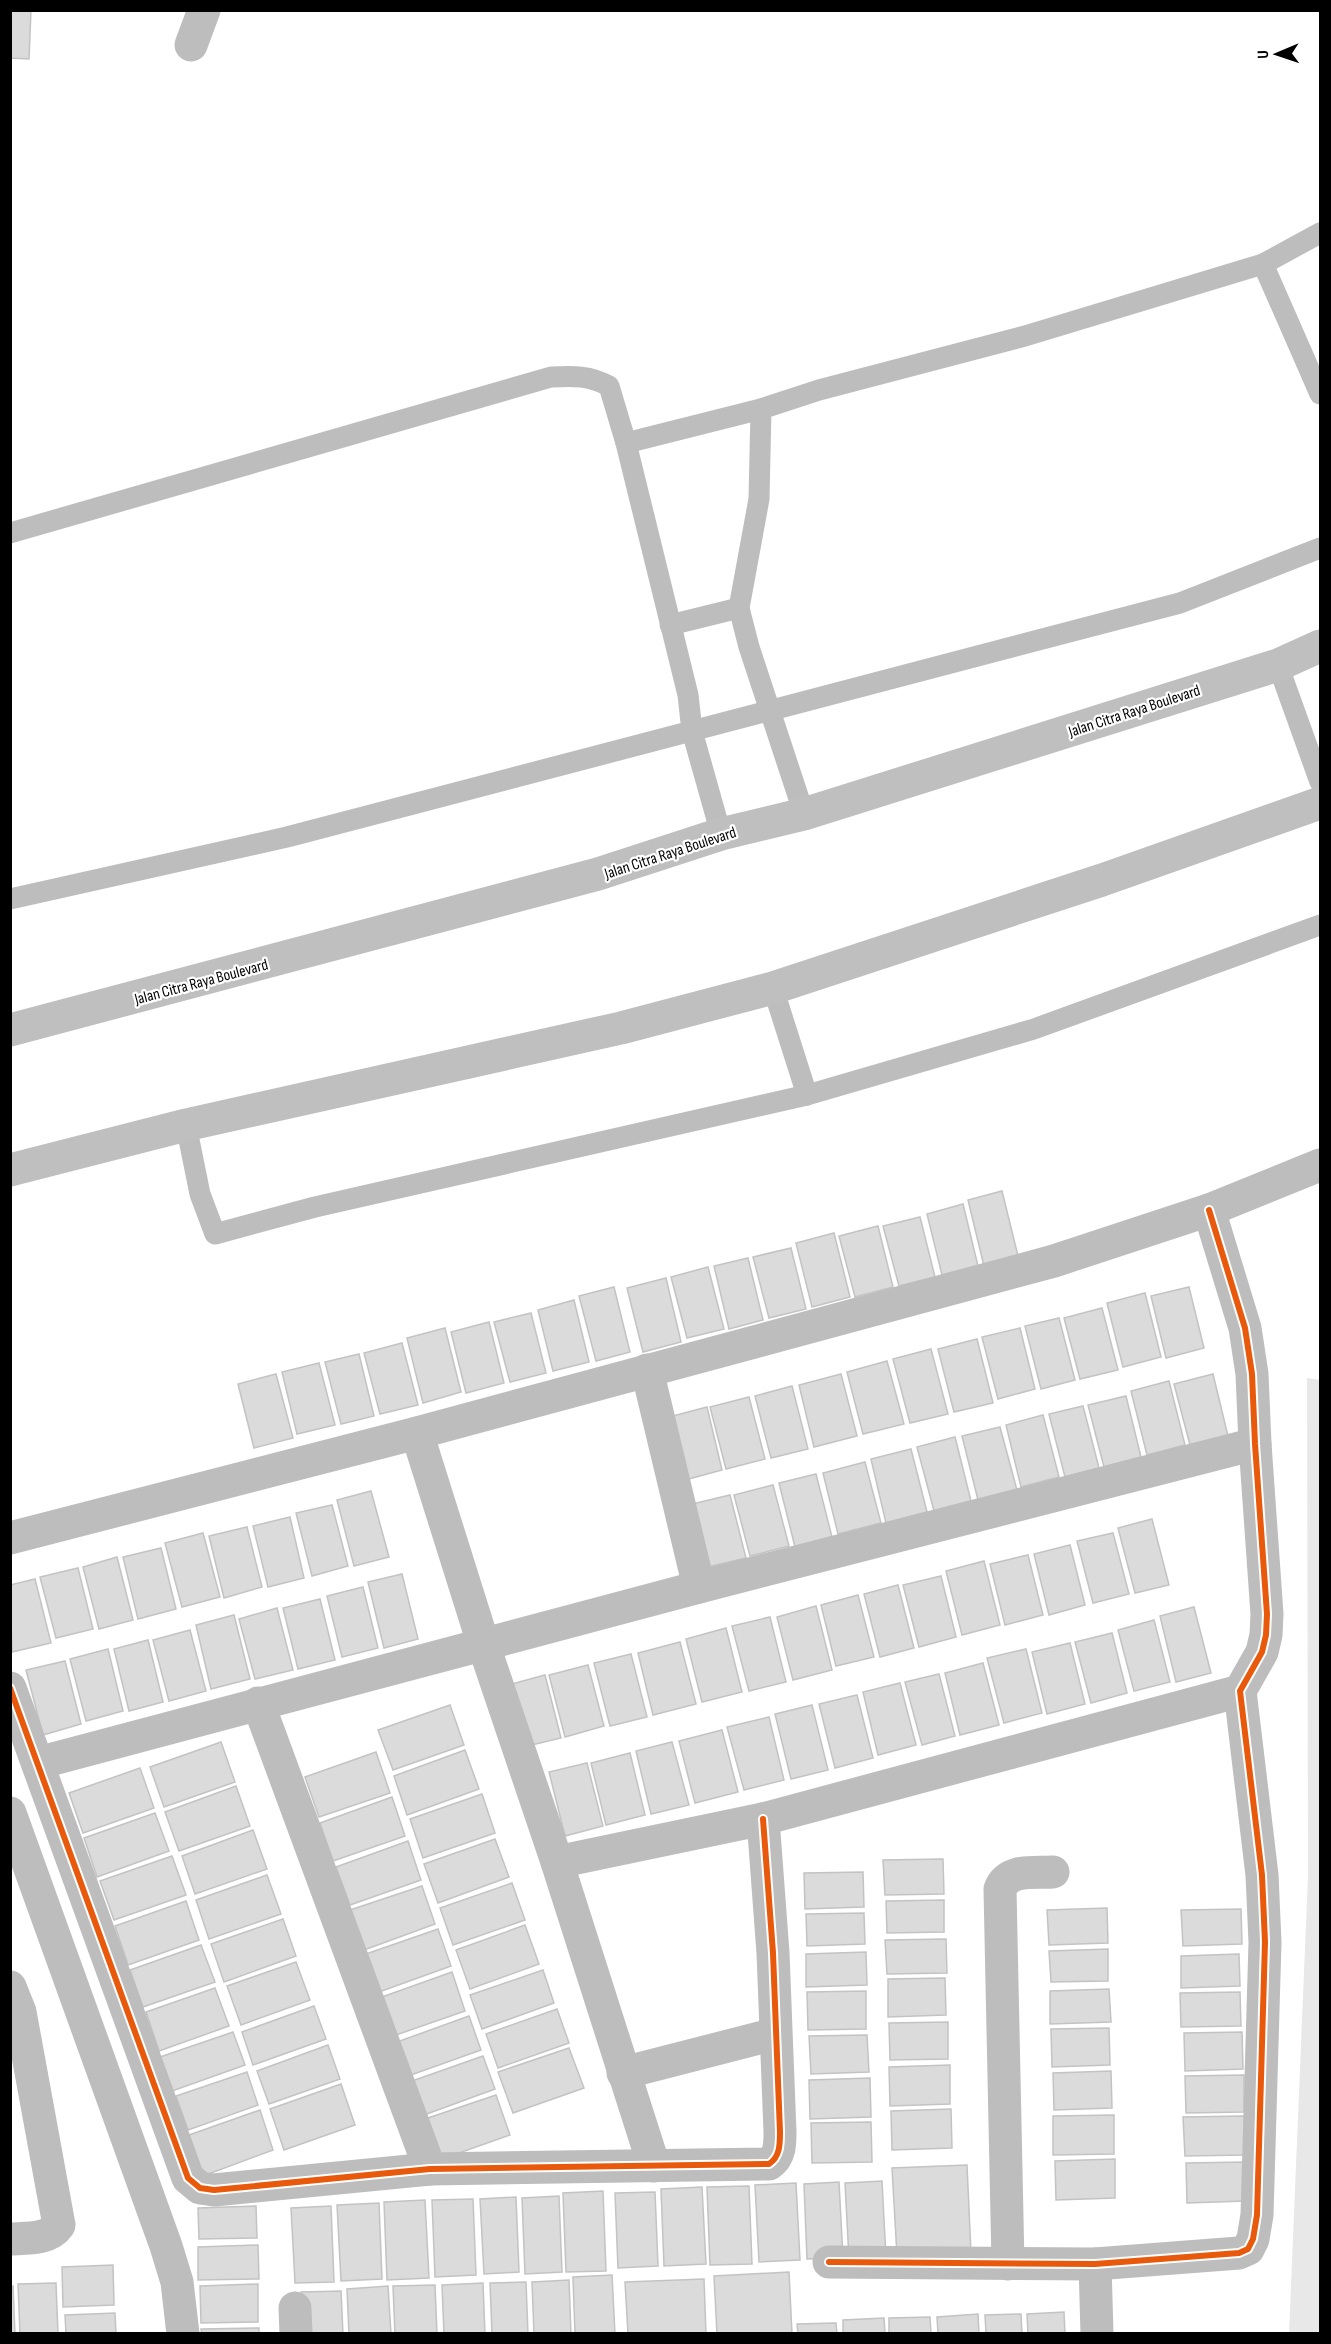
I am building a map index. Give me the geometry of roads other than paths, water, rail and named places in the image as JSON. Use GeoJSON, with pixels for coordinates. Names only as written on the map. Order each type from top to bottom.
{"type":"FeatureCollection","features":[{"type":"Feature","properties":{"kind":"main road","name":"Jalan Citra Raya Boulevard"},"geometry":{"type":"LineString","coordinates":[[10,1030],[598,874],[721,834],[804,814],[1278,664],[1320,646]]}},
{"type":"Feature","properties":{"kind":"main road"},"geometry":{"type":"LineString","coordinates":[[10,1170],[186,1125],[621,1028],[773,988],[1102,880],[1320,803]]}},
{"type":"Feature","properties":{"kind":"street"},"geometry":{"type":"LineString","coordinates":[[191,45],[204,10]]}},
{"type":"Feature","properties":{"kind":"street"},"geometry":{"type":"LineString","coordinates":[[10,1538],[417,1433],[1054,1261],[1209,1210],[1320,1165]]}},
{"type":"Feature","properties":{"kind":"street"},"geometry":{"type":"LineString","coordinates":[[829,2262],[1095,2264],[1239,2253],[1248,2249],[1253,2239],[1257,2215],[1265,1942],[1262,1875],[1240,1691],[1262,1652],[1267,1624],[1252,1374],[1245,1328],[1209,1210]]}},
{"type":"Feature","properties":{"kind":"street"},"geometry":{"type":"LineString","coordinates":[[647,1371],[699,1587]]}},
{"type":"Feature","properties":{"kind":"street"},"geometry":{"type":"LineString","coordinates":[[417,1433],[654,2166]]}},
{"type":"Feature","properties":{"kind":"street"},"geometry":{"type":"LineString","coordinates":[[38,1763],[699,1587],[1255,1444]]}},
{"type":"Feature","properties":{"kind":"street"},"geometry":{"type":"LineString","coordinates":[[10,1688],[188,2178],[200,2188],[214,2190],[430,2169],[769,2164],[773,2162],[780,2146],[780,2132],[773,1953],[763,1819]]}},
{"type":"Feature","properties":{"kind":"street"},"geometry":{"type":"LineString","coordinates":[[557,1862],[763,1819],[1240,1691]]}},
{"type":"Feature","properties":{"kind":"street"},"geometry":{"type":"LineString","coordinates":[[258,1704],[430,2169]]}},
{"type":"Feature","properties":{"kind":"street"},"geometry":{"type":"LineString","coordinates":[[10,1813],[166,2246],[177,2282],[183,2317],[183,2334]]}},
{"type":"Feature","properties":{"kind":"street"},"geometry":{"type":"LineString","coordinates":[[1008,2264],[999,1889],[1002,1883],[1014,1874],[1053,1872]]}},
{"type":"Feature","properties":{"kind":"street"},"geometry":{"type":"LineString","coordinates":[[10,2239],[48,2234],[55,2231],[59,2225],[14,2004]]}},
{"type":"Feature","properties":{"kind":"street"},"geometry":{"type":"LineString","coordinates":[[623,2073],[775,2034]]}},
{"type":"Feature","properties":{"kind":"street"},"geometry":{"type":"LineString","coordinates":[[1095,2264],[1097,2334]]}},
{"type":"Feature","properties":{"kind":"lane"},"geometry":{"type":"LineString","coordinates":[[626,443],[761,409],[819,390],[1025,336],[1263,264],[1320,233]]}},
{"type":"Feature","properties":{"kind":"lane"},"geometry":{"type":"LineString","coordinates":[[1263,264],[1320,394]]}},
{"type":"Feature","properties":{"kind":"lane"},"geometry":{"type":"LineString","coordinates":[[10,533],[551,376],[584,375],[609,386],[626,443],[688,694],[692,731],[721,834]]}},
{"type":"Feature","properties":{"kind":"lane"},"geometry":{"type":"LineString","coordinates":[[761,409],[759,499],[739,608],[769,710],[804,814]]}},
{"type":"Feature","properties":{"kind":"lane"},"geometry":{"type":"LineString","coordinates":[[10,898],[287,837],[1179,603],[1320,548]]}},
{"type":"Feature","properties":{"kind":"lane"},"geometry":{"type":"LineString","coordinates":[[670,625],[739,608]]}},
{"type":"Feature","properties":{"kind":"lane"},"geometry":{"type":"LineString","coordinates":[[1278,664],[1320,782]]}},
{"type":"Feature","properties":{"kind":"lane"},"geometry":{"type":"LineString","coordinates":[[186,1125],[200,1194],[215,1234],[315,1207],[807,1095],[1034,1029],[1320,925]]}},
{"type":"Feature","properties":{"kind":"lane"},"geometry":{"type":"LineString","coordinates":[[773,988],[807,1095]]}}]}
